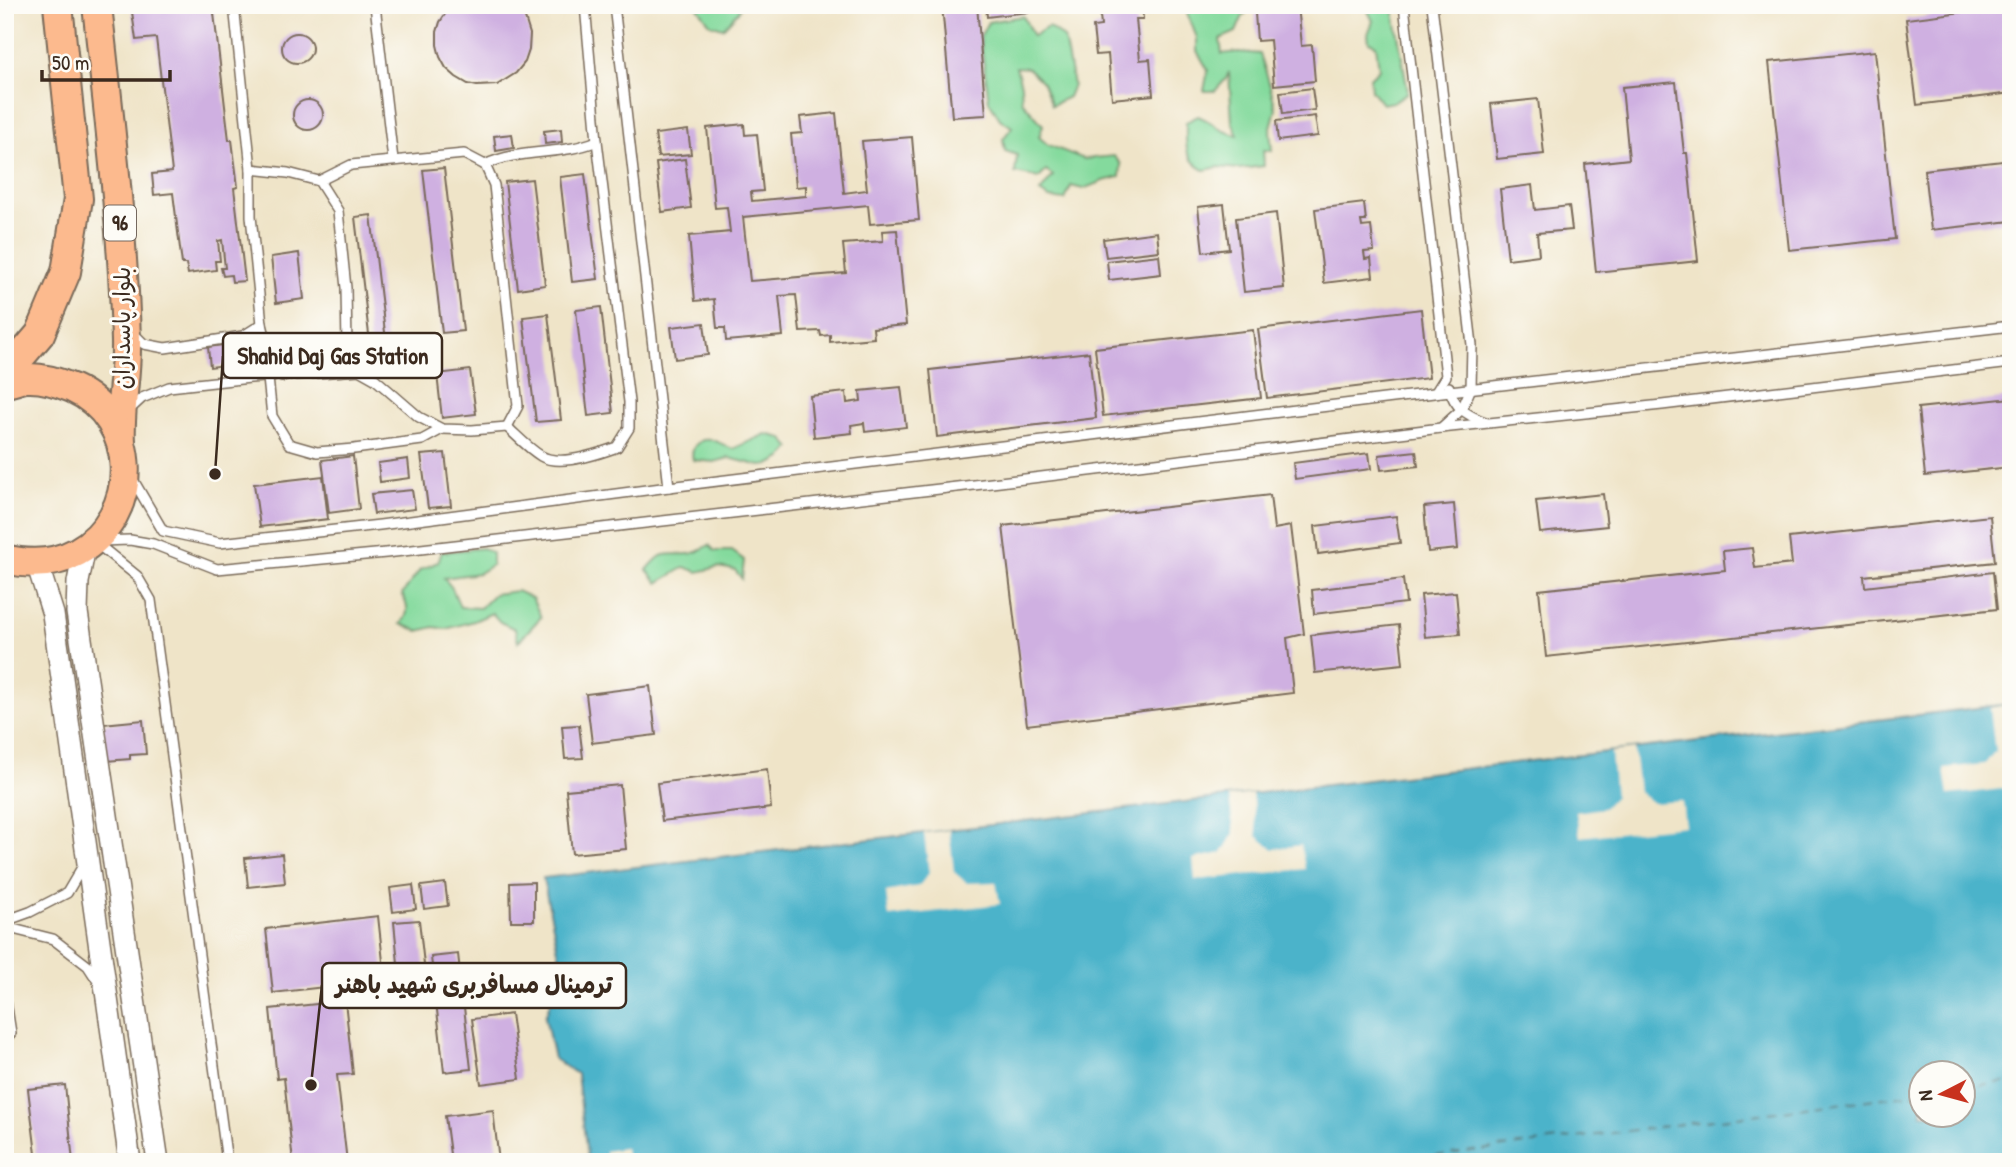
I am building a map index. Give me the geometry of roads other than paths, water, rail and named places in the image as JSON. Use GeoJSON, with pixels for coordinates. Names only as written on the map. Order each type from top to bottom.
{"type":"FeatureCollection","features":[{"type":"Feature","properties":{"kind":"highway","name":"96"},"geometry":{"type":"LineString","coordinates":[[5,376],[40,334],[61,285],[66,272],[78,199],[58,5]]}},
{"type":"Feature","properties":{"kind":"highway","name":"بلوار پاسداران"},"geometry":{"type":"LineString","coordinates":[[97,5],[121,229],[126,345],[122,442]]}},
{"type":"Feature","properties":{"kind":"highway"},"geometry":{"type":"LineString","coordinates":[[5,383],[26,378],[57,381],[85,394],[107,415],[122,442]]}},
{"type":"Feature","properties":{"kind":"highway","name":"96"},"geometry":{"type":"LineString","coordinates":[[5,571],[70,556],[89,544],[108,526],[118,508],[124,487],[122,442]]}},
{"type":"Feature","properties":{"kind":"highway","name":"96"},"geometry":{"type":"LineString","coordinates":[[5,559],[37,564]]}},
{"type":"Feature","properties":{"kind":"street"},"geometry":{"type":"LineString","coordinates":[[89,544],[78,582],[77,612],[158,1162]]}},
{"type":"Feature","properties":{"kind":"street"},"geometry":{"type":"LineString","coordinates":[[37,564],[53,614],[130,1162]]}},
{"type":"Feature","properties":{"kind":"lane"},"geometry":{"type":"LineString","coordinates":[[234,5],[251,169],[251,216],[262,324],[271,360],[281,377]]}},
{"type":"Feature","properties":{"kind":"lane"},"geometry":{"type":"LineString","coordinates":[[376,5],[394,160]]}},
{"type":"Feature","properties":{"kind":"lane"},"geometry":{"type":"LineString","coordinates":[[585,5],[611,270],[629,402],[629,428],[617,447],[592,456],[564,460],[543,458],[507,426],[471,430],[442,429],[419,417],[375,379],[359,370],[169,387],[142,398],[122,442],[163,531],[220,544],[1472,388],[2011,326]]}},
{"type":"Feature","properties":{"kind":"lane"},"geometry":{"type":"LineString","coordinates":[[614,5],[669,487]]}},
{"type":"Feature","properties":{"kind":"lane"},"geometry":{"type":"LineString","coordinates":[[1404,5],[1446,376],[1452,398],[1467,415],[1489,423]]}},
{"type":"Feature","properties":{"kind":"lane"},"geometry":{"type":"LineString","coordinates":[[1432,5],[1472,345],[1472,388],[1462,409],[1441,428]]}},
{"type":"Feature","properties":{"kind":"lane"},"geometry":{"type":"LineString","coordinates":[[485,165],[500,158],[582,147],[597,141]]}},
{"type":"Feature","properties":{"kind":"lane"},"geometry":{"type":"LineString","coordinates":[[251,169],[288,173],[320,181],[351,165],[394,160],[464,154],[485,165],[494,186],[518,407],[507,426]]}},
{"type":"Feature","properties":{"kind":"lane"},"geometry":{"type":"LineString","coordinates":[[320,181],[338,211],[346,288],[347,348],[340,371]]}},
{"type":"Feature","properties":{"kind":"lane"},"geometry":{"type":"LineString","coordinates":[[125,317],[132,332],[144,344],[165,348],[243,336],[262,324]]}},
{"type":"Feature","properties":{"kind":"lane"},"geometry":{"type":"LineString","coordinates":[[271,360],[268,378],[272,416],[289,444],[317,452],[354,449],[422,440],[442,429]]}},
{"type":"Feature","properties":{"kind":"lane"},"geometry":{"type":"LineString","coordinates":[[89,544],[130,540],[153,544],[217,569],[386,553],[850,500],[1441,428],[1662,405],[2011,363]]}},
{"type":"Feature","properties":{"kind":"lane"},"geometry":{"type":"LineString","coordinates":[[1436,393],[1446,376]]}},
{"type":"Feature","properties":{"kind":"lane"},"geometry":{"type":"LineString","coordinates":[[89,544],[137,576],[151,600],[227,1162]]}},
{"type":"Feature","properties":{"kind":"lane"},"geometry":{"type":"LineString","coordinates":[[5,921],[30,912],[67,892],[87,859]]}},
{"type":"Feature","properties":{"kind":"lane"},"geometry":{"type":"LineString","coordinates":[[5,928],[53,939],[88,966],[105,991]]}},
{"type":"Feature","properties":{"kind":"lane"},"geometry":{"type":"LineString","coordinates":[[5,995],[11,1033],[5,1039]]}},
{"type":"Feature","properties":{"kind":"water"},"geometry":{"type":"Polygon","coordinates":[[[2011,704],[2011,1162],[588,1162],[577,1074],[554,1059],[545,1017],[562,969],[543,878],[2011,704]]]}},
{"type":"Feature","properties":{"kind":"place","name":"Shahid Daj Gas Station"},"geometry":{"type":"Point","coordinates":[215,474]}},
{"type":"Feature","properties":{"kind":"place","name":"ترمینال مسافربری شهید باهنر"},"geometry":{"type":"Point","coordinates":[311,1085]}}]}
